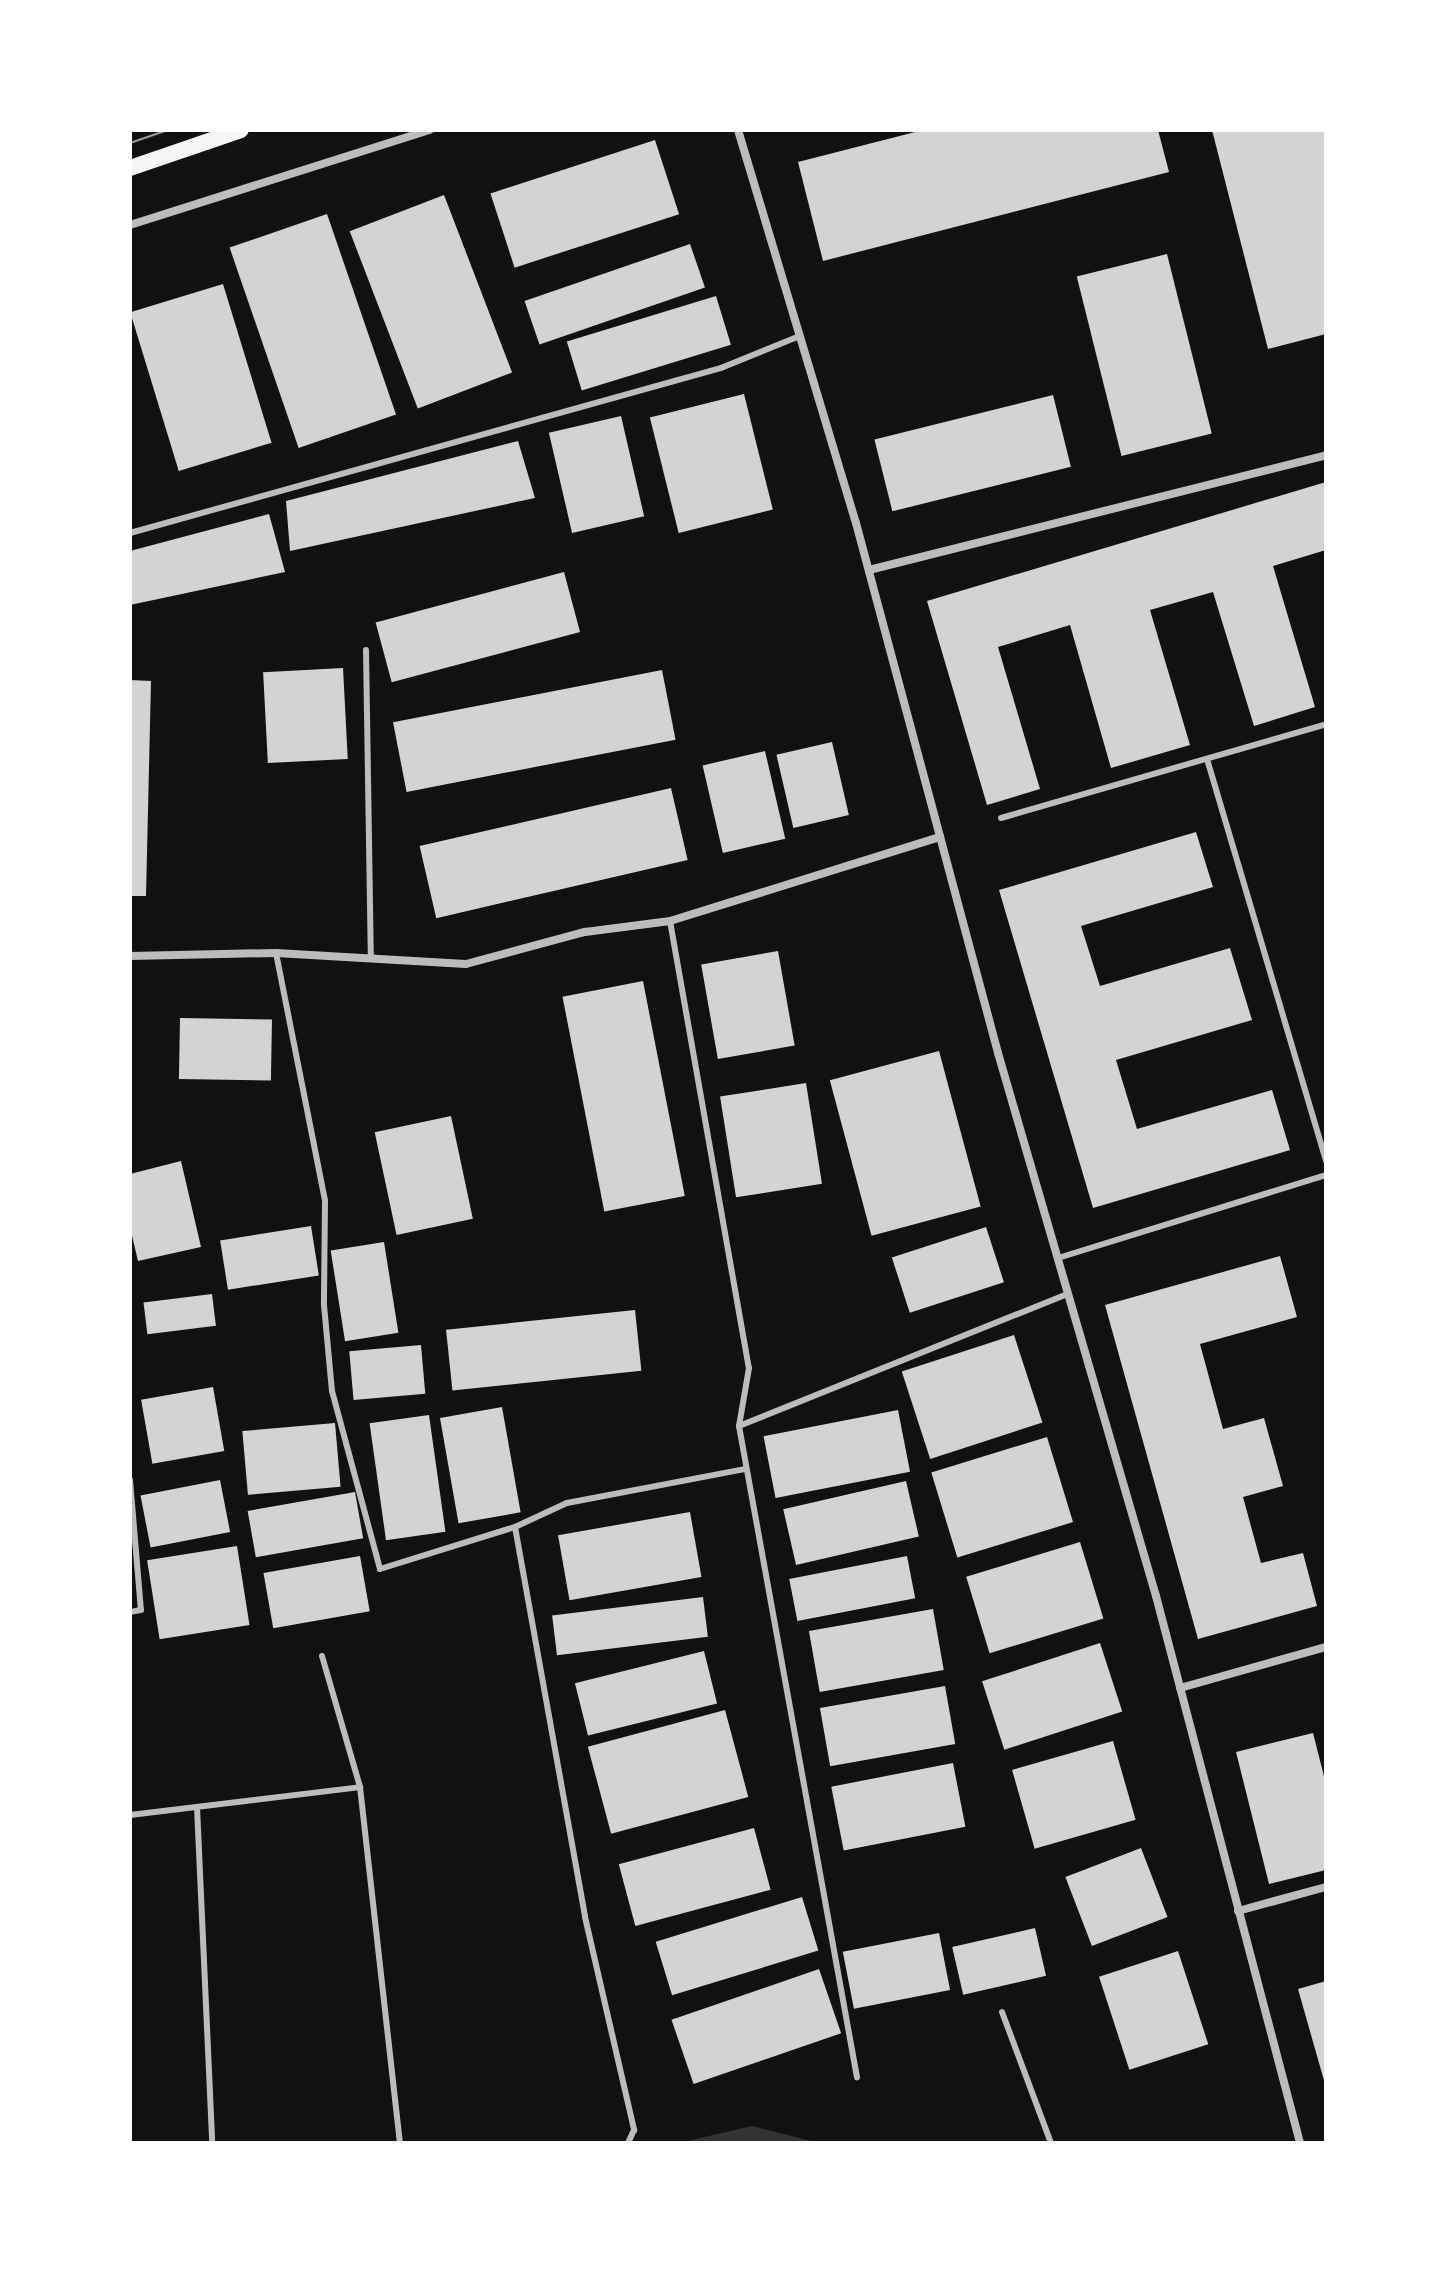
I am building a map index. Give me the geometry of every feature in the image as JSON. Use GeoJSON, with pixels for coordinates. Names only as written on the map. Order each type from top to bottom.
{"type":"FeatureCollection","features":[{"type":"Feature","properties":{"kind":"main road"},"geometry":{"type":"LineString","coordinates":[[130,168],[241,130]]}},
{"type":"Feature","properties":{"kind":"street"},"geometry":{"type":"LineString","coordinates":[[130,225],[430,130]]}},
{"type":"Feature","properties":{"kind":"street"},"geometry":{"type":"LineString","coordinates":[[738,130],[869,570],[940,837],[1180,1688],[1300,2143]]}},
{"type":"Feature","properties":{"kind":"street"},"geometry":{"type":"LineString","coordinates":[[869,570],[1326,455]]}},
{"type":"Feature","properties":{"kind":"street"},"geometry":{"type":"LineString","coordinates":[[130,956],[276,953],[466,964],[585,932],[670,921],[940,837]]}},
{"type":"Feature","properties":{"kind":"street"},"geometry":{"type":"LineString","coordinates":[[1180,1688],[1326,1647]]}},
{"type":"Feature","properties":{"kind":"street"},"geometry":{"type":"LineString","coordinates":[[1238,1911],[1326,1887]]}},
{"type":"Feature","properties":{"kind":"lane"},"geometry":{"type":"LineString","coordinates":[[130,533],[721,368],[800,336]]}},
{"type":"Feature","properties":{"kind":"lane"},"geometry":{"type":"LineString","coordinates":[[366,650],[371,958]]}},
{"type":"Feature","properties":{"kind":"lane"},"geometry":{"type":"LineString","coordinates":[[1001,818],[1326,724]]}},
{"type":"Feature","properties":{"kind":"lane"},"geometry":{"type":"LineString","coordinates":[[1207,759],[1326,1161]]}},
{"type":"Feature","properties":{"kind":"lane"},"geometry":{"type":"LineString","coordinates":[[670,921],[749,1368],[739,1426],[857,2077]]}},
{"type":"Feature","properties":{"kind":"lane"},"geometry":{"type":"LineString","coordinates":[[276,953],[325,1201],[324,1305],[332,1391],[380,1569],[515,1527],[567,1503],[746,1469]]}},
{"type":"Feature","properties":{"kind":"lane"},"geometry":{"type":"LineString","coordinates":[[1058,1258],[1326,1175]]}},
{"type":"Feature","properties":{"kind":"lane"},"geometry":{"type":"LineString","coordinates":[[739,1426],[1068,1294]]}},
{"type":"Feature","properties":{"kind":"lane"},"geometry":{"type":"LineString","coordinates":[[130,1480],[141,1610],[130,1612]]}},
{"type":"Feature","properties":{"kind":"lane"},"geometry":{"type":"LineString","coordinates":[[515,1527],[585,1917],[634,2130],[628,2143]]}},
{"type":"Feature","properties":{"kind":"lane"},"geometry":{"type":"LineString","coordinates":[[322,1656],[360,1787],[400,2143]]}},
{"type":"Feature","properties":{"kind":"lane"},"geometry":{"type":"LineString","coordinates":[[130,1815],[360,1787]]}},
{"type":"Feature","properties":{"kind":"lane"},"geometry":{"type":"LineString","coordinates":[[197,1807],[212,2143]]}},
{"type":"Feature","properties":{"kind":"lane"},"geometry":{"type":"LineString","coordinates":[[1002,2012],[1051,2143]]}},
{"type":"Feature","properties":{"kind":"shaded area"},"geometry":{"type":"Polygon","coordinates":[[[752,2126],[819,2143],[685,2143],[687,2141],[752,2126]]]}},
{"type":"Feature","properties":{"kind":"building"},"geometry":{"type":"Polygon","coordinates":[[[923,130],[1158,130],[1169,172],[823,261],[798,162],[923,130]]]}},
{"type":"Feature","properties":{"kind":"building"},"geometry":{"type":"Polygon","coordinates":[[[1212,130],[1326,130],[1326,334],[1268,349],[1212,130]]]}},
{"type":"Feature","properties":{"kind":"building"},"geometry":{"type":"Polygon","coordinates":[[[655,140],[679,214],[515,268],[490,193],[655,140]]]}},
{"type":"Feature","properties":{"kind":"building"},"geometry":{"type":"Polygon","coordinates":[[[444,195],[512,372],[418,409],[350,231],[444,195]]]}},
{"type":"Feature","properties":{"kind":"building"},"geometry":{"type":"Polygon","coordinates":[[[327,214],[396,414],[299,448],[230,248],[327,214]]]}},
{"type":"Feature","properties":{"kind":"building"},"geometry":{"type":"Polygon","coordinates":[[[690,244],[705,287],[540,344],[525,301],[690,244]]]}},
{"type":"Feature","properties":{"kind":"building"},"geometry":{"type":"Polygon","coordinates":[[[1167,254],[1212,434],[1122,456],[1077,276],[1167,254]]]}},
{"type":"Feature","properties":{"kind":"building"},"geometry":{"type":"Polygon","coordinates":[[[223,284],[272,443],[179,471],[130,312],[223,284]]]}},
{"type":"Feature","properties":{"kind":"building"},"geometry":{"type":"Polygon","coordinates":[[[716,296],[731,345],[582,390],[567,342],[716,296]]]}},
{"type":"Feature","properties":{"kind":"building"},"geometry":{"type":"Polygon","coordinates":[[[744,394],[773,509],[679,533],[650,417],[744,394]]]}},
{"type":"Feature","properties":{"kind":"building"},"geometry":{"type":"Polygon","coordinates":[[[1053,395],[1071,467],[892,511],[874,440],[1053,395]]]}},
{"type":"Feature","properties":{"kind":"building"},"geometry":{"type":"Polygon","coordinates":[[[621,416],[644,516],[572,533],[549,433],[621,416]]]}},
{"type":"Feature","properties":{"kind":"building"},"geometry":{"type":"Polygon","coordinates":[[[518,441],[535,498],[290,551],[286,501],[518,441]]]}},
{"type":"Feature","properties":{"kind":"building"},"geometry":{"type":"Polygon","coordinates":[[[1326,482],[1326,550],[1273,566],[1315,707],[1254,726],[1213,592],[1150,610],[1190,745],[1111,768],[1070,625],[998,647],[1040,789],[987,805],[927,601],[1326,482]]]}},
{"type":"Feature","properties":{"kind":"building"},"geometry":{"type":"Polygon","coordinates":[[[269,514],[285,572],[130,605],[130,551],[269,514]]]}},
{"type":"Feature","properties":{"kind":"building"},"geometry":{"type":"Polygon","coordinates":[[[564,572],[580,632],[392,682],[376,622],[564,572]]]}},
{"type":"Feature","properties":{"kind":"building"},"geometry":{"type":"Polygon","coordinates":[[[343,668],[348,759],[268,763],[263,672],[343,668]]]}},
{"type":"Feature","properties":{"kind":"building"},"geometry":{"type":"Polygon","coordinates":[[[662,670],[676,740],[407,792],[393,722],[662,670]]]}},
{"type":"Feature","properties":{"kind":"building"},"geometry":{"type":"Polygon","coordinates":[[[130,680],[151,681],[146,896],[130,896],[130,680]]]}},
{"type":"Feature","properties":{"kind":"building"},"geometry":{"type":"Polygon","coordinates":[[[832,742],[849,815],[793,828],[776,755],[832,742]]]}},
{"type":"Feature","properties":{"kind":"building"},"geometry":{"type":"Polygon","coordinates":[[[765,751],[785,839],[723,853],[703,765],[765,751]]]}},
{"type":"Feature","properties":{"kind":"building"},"geometry":{"type":"Polygon","coordinates":[[[671,788],[688,860],[436,918],[420,846],[671,788]]]}},
{"type":"Feature","properties":{"kind":"building"},"geometry":{"type":"Polygon","coordinates":[[[1196,832],[1213,887],[1081,926],[1100,986],[1230,948],[1252,1020],[1116,1060],[1137,1129],[1272,1090],[1290,1150],[1093,1208],[999,890],[1196,832]]]}},
{"type":"Feature","properties":{"kind":"building"},"geometry":{"type":"Polygon","coordinates":[[[778,951],[795,1046],[718,1059],[701,965],[778,951]]]}},
{"type":"Feature","properties":{"kind":"building"},"geometry":{"type":"Polygon","coordinates":[[[643,981],[685,1196],[604,1212],[563,997],[643,981]]]}},
{"type":"Feature","properties":{"kind":"building"},"geometry":{"type":"Polygon","coordinates":[[[180,1018],[272,1020],[271,1081],[179,1079],[180,1018]]]}},
{"type":"Feature","properties":{"kind":"building"},"geometry":{"type":"Polygon","coordinates":[[[939,1051],[981,1207],[872,1236],[830,1080],[939,1051]]]}},
{"type":"Feature","properties":{"kind":"building"},"geometry":{"type":"Polygon","coordinates":[[[806,1083],[822,1184],[736,1197],[720,1097],[806,1083]]]}},
{"type":"Feature","properties":{"kind":"building"},"geometry":{"type":"Polygon","coordinates":[[[451,1116],[473,1219],[397,1235],[375,1132],[451,1116]]]}},
{"type":"Feature","properties":{"kind":"building"},"geometry":{"type":"Polygon","coordinates":[[[181,1161],[201,1247],[138,1261],[130,1227],[130,1174],[181,1161]]]}},
{"type":"Feature","properties":{"kind":"building"},"geometry":{"type":"Polygon","coordinates":[[[311,1226],[319,1275],[228,1290],[220,1240],[311,1226]]]}},
{"type":"Feature","properties":{"kind":"building"},"geometry":{"type":"Polygon","coordinates":[[[986,1227],[1004,1282],[910,1313],[892,1258],[986,1227]]]}},
{"type":"Feature","properties":{"kind":"building"},"geometry":{"type":"Polygon","coordinates":[[[384,1242],[398,1333],[345,1341],[331,1250],[384,1242]]]}},
{"type":"Feature","properties":{"kind":"building"},"geometry":{"type":"Polygon","coordinates":[[[1280,1256],[1297,1317],[1200,1344],[1223,1429],[1264,1418],[1283,1486],[1243,1497],[1261,1563],[1303,1553],[1317,1606],[1198,1639],[1105,1305],[1280,1256]]]}},
{"type":"Feature","properties":{"kind":"building"},"geometry":{"type":"Polygon","coordinates":[[[212,1294],[216,1326],[147,1334],[144,1302],[212,1294]]]}},
{"type":"Feature","properties":{"kind":"building"},"geometry":{"type":"Polygon","coordinates":[[[635,1310],[641,1371],[452,1391],[446,1330],[635,1310]]]}},
{"type":"Feature","properties":{"kind":"building"},"geometry":{"type":"Polygon","coordinates":[[[1014,1335],[1042,1422],[930,1459],[902,1371],[1014,1335]]]}},
{"type":"Feature","properties":{"kind":"building"},"geometry":{"type":"Polygon","coordinates":[[[421,1345],[425,1394],[354,1400],[349,1351],[421,1345]]]}},
{"type":"Feature","properties":{"kind":"building"},"geometry":{"type":"Polygon","coordinates":[[[213,1387],[224,1451],[152,1464],[141,1400],[213,1387]]]}},
{"type":"Feature","properties":{"kind":"building"},"geometry":{"type":"Polygon","coordinates":[[[502,1407],[521,1512],[459,1523],[440,1418],[502,1407]]]}},
{"type":"Feature","properties":{"kind":"building"},"geometry":{"type":"Polygon","coordinates":[[[898,1410],[910,1472],[776,1498],[764,1436],[898,1410]]]}},
{"type":"Feature","properties":{"kind":"building"},"geometry":{"type":"Polygon","coordinates":[[[429,1415],[445,1532],[386,1540],[370,1423],[429,1415]]]}},
{"type":"Feature","properties":{"kind":"building"},"geometry":{"type":"Polygon","coordinates":[[[335,1423],[341,1487],[248,1495],[242,1431],[335,1423]]]}},
{"type":"Feature","properties":{"kind":"building"},"geometry":{"type":"Polygon","coordinates":[[[1047,1437],[1073,1522],[957,1557],[931,1472],[1047,1437]]]}},
{"type":"Feature","properties":{"kind":"building"},"geometry":{"type":"Polygon","coordinates":[[[220,1480],[230,1532],[151,1547],[140,1495],[220,1480]]]}},
{"type":"Feature","properties":{"kind":"building"},"geometry":{"type":"Polygon","coordinates":[[[906,1481],[919,1537],[796,1565],[783,1509],[906,1481]]]}},
{"type":"Feature","properties":{"kind":"building"},"geometry":{"type":"Polygon","coordinates":[[[355,1492],[363,1538],[256,1557],[248,1511],[355,1492]]]}},
{"type":"Feature","properties":{"kind":"building"},"geometry":{"type":"Polygon","coordinates":[[[690,1512],[701,1577],[569,1600],[558,1535],[690,1512]]]}},
{"type":"Feature","properties":{"kind":"building"},"geometry":{"type":"Polygon","coordinates":[[[1080,1542],[1103,1619],[990,1653],[966,1577],[1080,1542]]]}},
{"type":"Feature","properties":{"kind":"building"},"geometry":{"type":"Polygon","coordinates":[[[237,1546],[250,1625],[160,1639],[147,1560],[237,1546]]]}},
{"type":"Feature","properties":{"kind":"building"},"geometry":{"type":"Polygon","coordinates":[[[360,1556],[370,1611],[273,1628],[263,1573],[360,1556]]]}},
{"type":"Feature","properties":{"kind":"building"},"geometry":{"type":"Polygon","coordinates":[[[907,1556],[915,1598],[797,1621],[789,1579],[907,1556]]]}},
{"type":"Feature","properties":{"kind":"building"},"geometry":{"type":"Polygon","coordinates":[[[703,1597],[708,1637],[557,1655],[552,1616],[703,1597]]]}},
{"type":"Feature","properties":{"kind":"building"},"geometry":{"type":"Polygon","coordinates":[[[933,1609],[944,1670],[820,1692],[809,1631],[933,1609]]]}},
{"type":"Feature","properties":{"kind":"building"},"geometry":{"type":"Polygon","coordinates":[[[1100,1643],[1122,1711],[1004,1750],[982,1681],[1100,1643]]]}},
{"type":"Feature","properties":{"kind":"building"},"geometry":{"type":"Polygon","coordinates":[[[704,1651],[717,1703],[588,1736],[575,1683],[704,1651]]]}},
{"type":"Feature","properties":{"kind":"building"},"geometry":{"type":"Polygon","coordinates":[[[945,1686],[955,1744],[830,1766],[820,1708],[945,1686]]]}},
{"type":"Feature","properties":{"kind":"building"},"geometry":{"type":"Polygon","coordinates":[[[725,1710],[748,1797],[611,1834],[588,1747],[725,1710]]]}},
{"type":"Feature","properties":{"kind":"building"},"geometry":{"type":"Polygon","coordinates":[[[1313,1733],[1326,1784],[1326,1870],[1269,1884],[1236,1752],[1313,1733]]]}},
{"type":"Feature","properties":{"kind":"building"},"geometry":{"type":"Polygon","coordinates":[[[1113,1741],[1136,1820],[1035,1849],[1012,1770],[1113,1741]]]}},
{"type":"Feature","properties":{"kind":"building"},"geometry":{"type":"Polygon","coordinates":[[[953,1763],[965,1827],[844,1850],[831,1787],[953,1763]]]}},
{"type":"Feature","properties":{"kind":"building"},"geometry":{"type":"Polygon","coordinates":[[[754,1828],[771,1890],[635,1926],[619,1864],[754,1828]]]}},
{"type":"Feature","properties":{"kind":"building"},"geometry":{"type":"Polygon","coordinates":[[[1141,1848],[1168,1917],[1092,1946],[1065,1877],[1141,1848]]]}},
{"type":"Feature","properties":{"kind":"building"},"geometry":{"type":"Polygon","coordinates":[[[802,1897],[818,1951],[672,1995],[656,1942],[802,1897]]]}},
{"type":"Feature","properties":{"kind":"building"},"geometry":{"type":"Polygon","coordinates":[[[1035,1928],[1046,1976],[963,1995],[952,1947],[1035,1928]]]}},
{"type":"Feature","properties":{"kind":"building"},"geometry":{"type":"Polygon","coordinates":[[[939,1933],[950,1990],[854,2009],[843,1952],[939,1933]]]}},
{"type":"Feature","properties":{"kind":"building"},"geometry":{"type":"Polygon","coordinates":[[[1178,1951],[1208,2044],[1129,2070],[1099,1977],[1178,1951]]]}},
{"type":"Feature","properties":{"kind":"building"},"geometry":{"type":"Polygon","coordinates":[[[819,1969],[841,2033],[694,2084],[671,2020],[819,1969]]]}},
{"type":"Feature","properties":{"kind":"building"},"geometry":{"type":"Polygon","coordinates":[[[1326,1981],[1326,2084],[1325,2084],[1298,1989],[1326,1981]]]}},
{"type":"Feature","properties":{"kind":"tram line"},"geometry":{"type":"LineString","coordinates":[[130,143],[168,130]]}}]}
